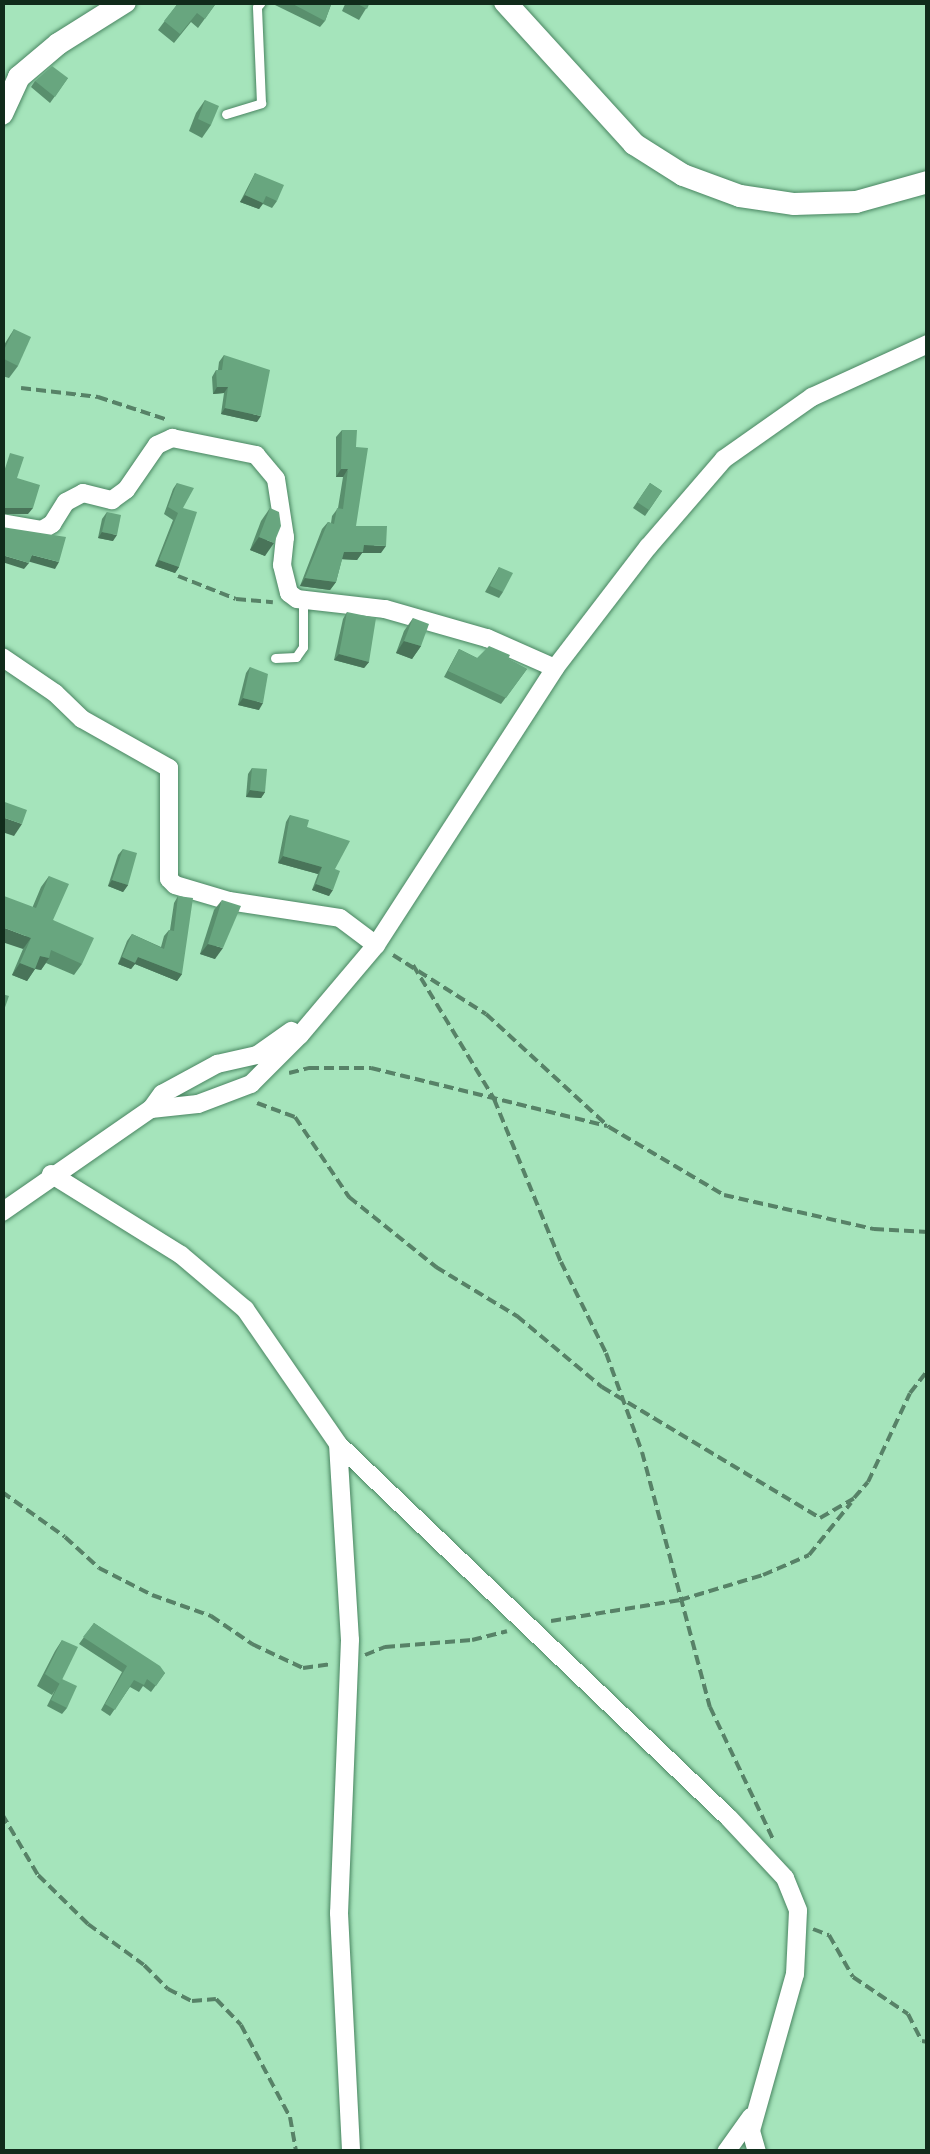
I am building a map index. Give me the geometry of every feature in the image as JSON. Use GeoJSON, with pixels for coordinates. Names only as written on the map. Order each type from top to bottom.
{"type":"FeatureCollection","features":[{"type":"Feature","properties":{"kind":"street"},"geometry":{"type":"LineString","coordinates":[[2,114],[19,78],[58,44],[125,2]]}},
{"type":"Feature","properties":{"kind":"street"},"geometry":{"type":"LineString","coordinates":[[504,2],[634,144],[682,174],[740,196],[794,204],[856,202],[928,182]]}},
{"type":"Feature","properties":{"kind":"street"},"geometry":{"type":"LineString","coordinates":[[151,1110],[251,1092],[376,945],[555,668],[648,547],[724,459],[812,397],[928,344]]}},
{"type":"Feature","properties":{"kind":"street"},"geometry":{"type":"LineString","coordinates":[[2,523],[42,530],[52,524],[66,502],[83,493],[112,500],[126,490],[157,445],[172,438],[256,455],[276,479],[285,536],[282,565],[289,592],[300,600],[385,609],[487,638],[555,668]]}},
{"type":"Feature","properties":{"kind":"street"},"geometry":{"type":"LineString","coordinates":[[2,658],[105,734],[168,768],[169,879],[176,886],[229,900],[340,918],[376,945]]}},
{"type":"Feature","properties":{"kind":"street"},"geometry":{"type":"LineString","coordinates":[[2,1212],[52,1174],[151,1110],[162,1094],[217,1064],[257,1055],[328,1002]]}},
{"type":"Feature","properties":{"kind":"street"},"geometry":{"type":"LineString","coordinates":[[52,1174],[181,1255],[245,1309],[338,1444],[772,1860],[798,1911],[795,1974],[750,2131],[757,2152]]}},
{"type":"Feature","properties":{"kind":"street"},"geometry":{"type":"LineString","coordinates":[[338,1444],[348,1662],[339,1913],[352,2152]]}},
{"type":"Feature","properties":{"kind":"street"},"geometry":{"type":"LineString","coordinates":[[726,2152],[757,2108]]}},
{"type":"Feature","properties":{"kind":"lane"},"geometry":{"type":"LineString","coordinates":[[226,114],[261,103],[258,4]]}},
{"type":"Feature","properties":{"kind":"lane"},"geometry":{"type":"LineString","coordinates":[[275,658],[296,657],[303,647],[300,600]]}},
{"type":"Feature","properties":{"kind":"path"},"geometry":{"type":"LineString","coordinates":[[22,388],[64,390],[154,413],[170,421],[172,438]]}},
{"type":"Feature","properties":{"kind":"path"},"geometry":{"type":"LineString","coordinates":[[178,576],[246,601],[300,600]]}},
{"type":"Feature","properties":{"kind":"path"},"geometry":{"type":"LineString","coordinates":[[376,945],[486,1014],[609,1126],[724,1196],[874,1229],[928,1232]]}},
{"type":"Feature","properties":{"kind":"path"},"geometry":{"type":"LineString","coordinates":[[413,965],[494,1099],[623,1400],[642,1452],[710,1707],[773,1837],[784,1878]]}},
{"type":"Feature","properties":{"kind":"path"},"geometry":{"type":"LineString","coordinates":[[251,1092],[310,1068],[371,1068],[609,1126]]}},
{"type":"Feature","properties":{"kind":"path"},"geometry":{"type":"LineString","coordinates":[[251,1092],[295,1116],[349,1197],[436,1267],[518,1316],[623,1400],[820,1518],[854,1498]]}},
{"type":"Feature","properties":{"kind":"path"},"geometry":{"type":"LineString","coordinates":[[2,1492],[65,1536],[99,1568],[152,1595],[212,1616],[252,1644],[303,1668],[348,1662],[385,1648],[472,1640],[680,1600],[720,1591],[808,1556],[868,1482],[910,1393],[928,1370]]}},
{"type":"Feature","properties":{"kind":"path"},"geometry":{"type":"LineString","coordinates":[[2,1814],[38,1876],[88,1924],[144,1964],[168,1990],[192,2001],[216,1999],[240,2026],[284,2104],[296,2152]]}},
{"type":"Feature","properties":{"kind":"path"},"geometry":{"type":"LineString","coordinates":[[798,1911],[808,1928],[829,1934],[853,1977],[908,2014],[922,2041],[928,2042]]}},
{"type":"Feature","properties":{"kind":"building"},"geometry":{"type":"Polygon","coordinates":[[[179,2],[217,2],[205,19],[197,13],[180,34],[164,21],[179,2]]]}},
{"type":"Feature","properties":{"kind":"building"},"geometry":{"type":"Polygon","coordinates":[[[289,2],[332,2],[325,21],[289,2]]]}},
{"type":"Feature","properties":{"kind":"building"},"geometry":{"type":"Polygon","coordinates":[[[52,66],[68,78],[55,97],[35,81],[52,66]]]}},
{"type":"Feature","properties":{"kind":"building"},"geometry":{"type":"Polygon","coordinates":[[[205,100],[219,106],[211,125],[198,119],[205,100]]]}},
{"type":"Feature","properties":{"kind":"building"},"geometry":{"type":"Polygon","coordinates":[[[255,173],[284,185],[277,201],[266,196],[263,203],[245,195],[255,173]]]}},
{"type":"Feature","properties":{"kind":"building"},"geometry":{"type":"Polygon","coordinates":[[[14,329],[31,337],[18,366],[2,358],[14,329]]]}},
{"type":"Feature","properties":{"kind":"building"},"geometry":{"type":"Polygon","coordinates":[[[224,355],[270,370],[261,416],[225,408],[228,387],[217,387],[216,370],[222,370],[224,355]]]}},
{"type":"Feature","properties":{"kind":"building"},"geometry":{"type":"Polygon","coordinates":[[[342,430],[357,430],[356,447],[368,448],[356,526],[387,526],[386,546],[364,545],[363,552],[344,552],[336,582],[305,578],[328,522],[334,524],[337,508],[343,509],[348,469],[341,469],[342,430]]]}},
{"type":"Feature","properties":{"kind":"building"},"geometry":{"type":"Polygon","coordinates":[[[10,453],[24,457],[17,478],[40,485],[33,508],[2,508],[2,478],[10,453]]]}},
{"type":"Feature","properties":{"kind":"building"},"geometry":{"type":"Polygon","coordinates":[[[177,483],[194,488],[183,508],[197,512],[179,567],[159,560],[178,513],[168,507],[177,483]]]}},
{"type":"Feature","properties":{"kind":"building"},"geometry":{"type":"Polygon","coordinates":[[[650,483],[662,491],[649,510],[637,502],[650,483]]]}},
{"type":"Feature","properties":{"kind":"building"},"geometry":{"type":"Polygon","coordinates":[[[270,508],[279,512],[281,526],[274,543],[259,537],[270,508]]]}},
{"type":"Feature","properties":{"kind":"building"},"geometry":{"type":"Polygon","coordinates":[[[107,512],[121,515],[117,535],[102,532],[107,512]]]}},
{"type":"Feature","properties":{"kind":"building"},"geometry":{"type":"Polygon","coordinates":[[[2,527],[66,537],[59,562],[32,555],[29,563],[2,555],[2,527]]]}},
{"type":"Feature","properties":{"kind":"building"},"geometry":{"type":"Polygon","coordinates":[[[499,567],[513,573],[503,592],[490,586],[499,567]]]}},
{"type":"Feature","properties":{"kind":"building"},"geometry":{"type":"Polygon","coordinates":[[[347,612],[376,618],[369,662],[339,654],[347,612]]]}},
{"type":"Feature","properties":{"kind":"building"},"geometry":{"type":"Polygon","coordinates":[[[413,618],[429,624],[421,646],[404,641],[413,618]]]}},
{"type":"Feature","properties":{"kind":"building"},"geometry":{"type":"Polygon","coordinates":[[[489,646],[510,655],[508,659],[527,669],[506,698],[448,671],[459,649],[477,658],[489,646]]]}},
{"type":"Feature","properties":{"kind":"building"},"geometry":{"type":"Polygon","coordinates":[[[250,667],[268,674],[263,703],[243,698],[250,667]]]}},
{"type":"Feature","properties":{"kind":"building"},"geometry":{"type":"Polygon","coordinates":[[[252,768],[267,769],[265,792],[250,790],[252,768]]]}},
{"type":"Feature","properties":{"kind":"building"},"geometry":{"type":"Polygon","coordinates":[[[2,801],[27,810],[22,824],[2,817],[2,801]]]}},
{"type":"Feature","properties":{"kind":"building"},"geometry":{"type":"Polygon","coordinates":[[[290,815],[309,820],[307,827],[350,841],[335,869],[340,871],[333,890],[316,884],[322,867],[283,856],[290,815]]]}},
{"type":"Feature","properties":{"kind":"building"},"geometry":{"type":"Polygon","coordinates":[[[123,849],[137,853],[128,885],[112,880],[123,849]]]}},
{"type":"Feature","properties":{"kind":"building"},"geometry":{"type":"Polygon","coordinates":[[[49,876],[69,884],[53,920],[94,938],[82,964],[51,950],[49,958],[40,956],[35,969],[20,963],[31,938],[2,927],[2,899],[4,896],[36,908],[49,876]]]}},
{"type":"Feature","properties":{"kind":"building"},"geometry":{"type":"Polygon","coordinates":[[[178,896],[193,898],[182,974],[138,957],[135,963],[122,957],[132,934],[164,949],[169,930],[174,931],[178,896]]]}},
{"type":"Feature","properties":{"kind":"building"},"geometry":{"type":"Polygon","coordinates":[[[222,900],[241,906],[223,948],[208,944],[222,900]]]}},
{"type":"Feature","properties":{"kind":"building"},"geometry":{"type":"Polygon","coordinates":[[[2,994],[9,996],[2,1016],[2,994]]]}},
{"type":"Feature","properties":{"kind":"building"},"geometry":{"type":"Polygon","coordinates":[[[94,1623],[165,1673],[156,1686],[147,1679],[144,1685],[134,1680],[115,1710],[105,1704],[127,1666],[83,1637],[94,1623]]]}},
{"type":"Feature","properties":{"kind":"building"},"geometry":{"type":"Polygon","coordinates":[[[62,1640],[78,1647],[60,1684],[45,1674],[62,1640]]]}},
{"type":"Feature","properties":{"kind":"building"},"geometry":{"type":"Polygon","coordinates":[[[62,1679],[77,1686],[67,1708],[51,1700],[62,1679]]]}}]}
